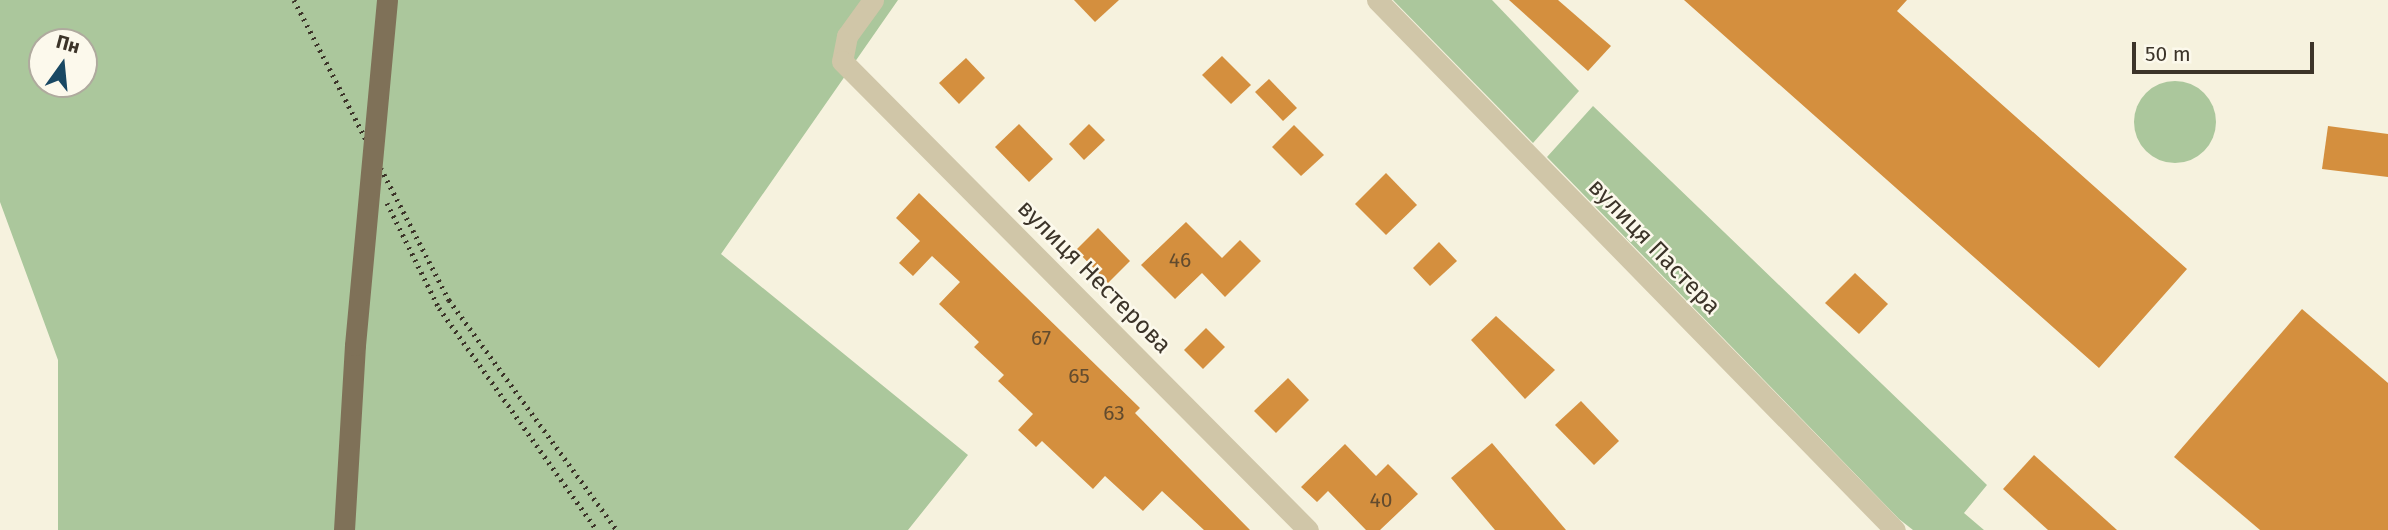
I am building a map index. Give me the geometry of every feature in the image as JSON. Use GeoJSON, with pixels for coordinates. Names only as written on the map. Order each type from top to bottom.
{"type":"FeatureCollection","features":[{"type":"Feature","properties":{"kind":"main road"},"geometry":{"type":"LineString","coordinates":[[344,530],[355,345],[387,0]]}},
{"type":"Feature","properties":{"kind":"street","name":"вулиця Нестерова"},"geometry":{"type":"LineString","coordinates":[[873,0],[847,36],[842,61],[1308,530]]}},
{"type":"Feature","properties":{"kind":"street","name":"вулиця Пастера"},"geometry":{"type":"LineString","coordinates":[[1377,0],[1891,529]]}},
{"type":"Feature","properties":{"kind":"green space"},"geometry":{"type":"Polygon","coordinates":[[[0,0],[898,0],[721,254],[968,455],[908,530],[58,530],[58,360],[0,202],[0,0]]]}},
{"type":"Feature","properties":{"kind":"green space"},"geometry":{"type":"Polygon","coordinates":[[[1393,0],[1492,0],[1579,91],[1533,143],[1393,0]]]}},
{"type":"Feature","properties":{"kind":"green space"},"geometry":{"type":"Polygon","coordinates":[[[2167,81],[2183,81],[2198,88],[2209,99],[2216,114],[2213,138],[2204,151],[2183,163],[2167,163],[2152,156],[2141,145],[2134,130],[2134,114],[2141,99],[2152,88],[2167,81]]]}},
{"type":"Feature","properties":{"kind":"green space"},"geometry":{"type":"Polygon","coordinates":[[[1593,106],[1987,485],[1964,513],[1984,530],[1913,530],[1899,519],[1547,157],[1593,106]]]}},
{"type":"Feature","properties":{"kind":"building"},"geometry":{"type":"Polygon","coordinates":[[[1074,0],[1119,0],[1095,22],[1074,0]]]}},
{"type":"Feature","properties":{"kind":"building"},"geometry":{"type":"Polygon","coordinates":[[[1509,0],[1558,0],[1611,46],[1588,71],[1509,0]]]}},
{"type":"Feature","properties":{"kind":"building"},"geometry":{"type":"Polygon","coordinates":[[[1684,0],[1907,0],[1897,11],[2187,269],[2099,368],[1684,0]]]}},
{"type":"Feature","properties":{"kind":"building"},"geometry":{"type":"Polygon","coordinates":[[[1222,56],[1251,85],[1231,104],[1202,75],[1222,56]]]}},
{"type":"Feature","properties":{"kind":"building"},"geometry":{"type":"Polygon","coordinates":[[[966,58],[985,78],[959,104],[939,83],[966,58]]]}},
{"type":"Feature","properties":{"kind":"building"},"geometry":{"type":"Polygon","coordinates":[[[1269,79],[1297,108],[1283,121],[1255,92],[1269,79]]]}},
{"type":"Feature","properties":{"kind":"building"},"geometry":{"type":"Polygon","coordinates":[[[1019,124],[1053,159],[1029,182],[995,147],[1019,124]]]}},
{"type":"Feature","properties":{"kind":"building"},"geometry":{"type":"Polygon","coordinates":[[[1089,124],[1105,140],[1084,160],[1069,144],[1089,124]]]}},
{"type":"Feature","properties":{"kind":"building"},"geometry":{"type":"Polygon","coordinates":[[[1294,125],[1324,155],[1301,176],[1272,147],[1294,125]]]}},
{"type":"Feature","properties":{"kind":"building"},"geometry":{"type":"Polygon","coordinates":[[[2328,126],[2388,134],[2388,177],[2322,169],[2328,126]]]}},
{"type":"Feature","properties":{"kind":"building"},"geometry":{"type":"Polygon","coordinates":[[[1386,173],[1417,205],[1386,235],[1355,204],[1386,173]]]}},
{"type":"Feature","properties":{"kind":"building"},"geometry":{"type":"Polygon","coordinates":[[[919,193],[1140,408],[1135,413],[1250,530],[1204,530],[1162,491],[1143,511],[1105,476],[1093,489],[1042,441],[1036,447],[1018,430],[1033,414],[998,381],[1004,375],[974,347],[979,342],[939,304],[960,282],[932,256],[913,276],[899,263],[920,241],[896,218],[919,193]]]}},
{"type":"Feature","properties":{"kind":"building"},"geometry":{"type":"Polygon","coordinates":[[[1186,222],[1222,258],[1240,240],[1261,261],[1225,297],[1202,273],[1175,299],[1141,265],[1186,222]]]}},
{"type":"Feature","properties":{"kind":"building"},"geometry":{"type":"Polygon","coordinates":[[[1098,228],[1130,261],[1108,283],[1076,250],[1098,228]]]}},
{"type":"Feature","properties":{"kind":"building"},"geometry":{"type":"Polygon","coordinates":[[[1439,242],[1457,261],[1430,286],[1413,268],[1439,242]]]}},
{"type":"Feature","properties":{"kind":"building"},"geometry":{"type":"Polygon","coordinates":[[[1855,273],[1888,304],[1859,334],[1825,303],[1855,273]]]}},
{"type":"Feature","properties":{"kind":"building"},"geometry":{"type":"Polygon","coordinates":[[[2302,309],[2388,383],[2388,530],[2260,530],[2174,457],[2302,309]]]}},
{"type":"Feature","properties":{"kind":"building"},"geometry":{"type":"Polygon","coordinates":[[[1496,316],[1555,370],[1525,399],[1471,340],[1496,316]]]}},
{"type":"Feature","properties":{"kind":"building"},"geometry":{"type":"Polygon","coordinates":[[[1206,328],[1225,347],[1203,369],[1184,350],[1206,328]]]}},
{"type":"Feature","properties":{"kind":"building"},"geometry":{"type":"Polygon","coordinates":[[[1288,378],[1309,400],[1276,433],[1254,411],[1288,378]]]}},
{"type":"Feature","properties":{"kind":"building"},"geometry":{"type":"Polygon","coordinates":[[[1581,401],[1619,441],[1594,465],[1555,425],[1581,401]]]}},
{"type":"Feature","properties":{"kind":"building"},"geometry":{"type":"Polygon","coordinates":[[[1492,443],[1566,530],[1495,530],[1451,478],[1492,443]]]}},
{"type":"Feature","properties":{"kind":"building"},"geometry":{"type":"Polygon","coordinates":[[[1345,444],[1376,476],[1388,464],[1418,494],[1380,530],[1366,530],[1328,491],[1317,502],[1301,487],[1345,444]]]}},
{"type":"Feature","properties":{"kind":"building"},"geometry":{"type":"Polygon","coordinates":[[[2034,455],[2117,530],[2048,530],[2003,489],[2034,455]]]}},
{"type":"Feature","properties":{"kind":"railway"},"geometry":{"type":"LineString","coordinates":[[294,0],[449,300],[617,530]]}},
{"type":"Feature","properties":{"kind":"railway"},"geometry":{"type":"LineString","coordinates":[[387,203],[439,308],[597,530]]}}]}
